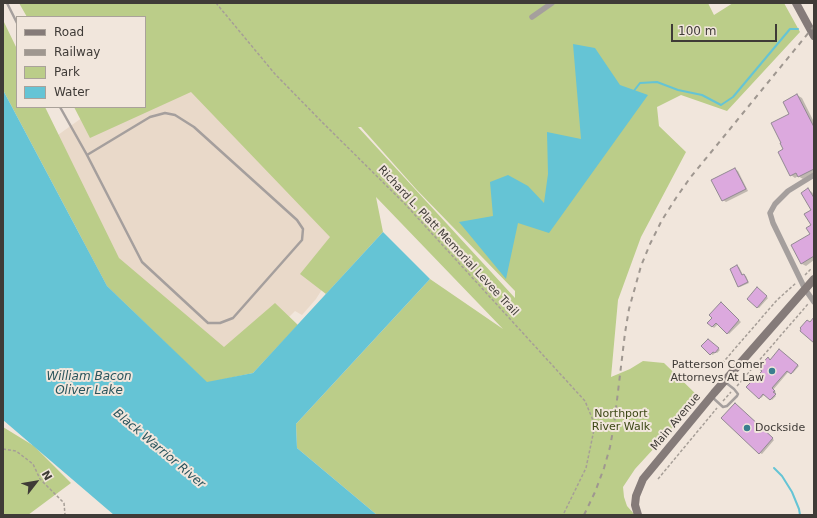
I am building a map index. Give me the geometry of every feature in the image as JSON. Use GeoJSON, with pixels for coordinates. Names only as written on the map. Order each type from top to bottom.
{"type":"FeatureCollection","features":[{"type":"Feature","properties":{"kind":"main road"},"geometry":{"type":"LineString","coordinates":[[796,3],[814,36]]}},
{"type":"Feature","properties":{"kind":"main road","name":"Main Avenue"},"geometry":{"type":"LineString","coordinates":[[638,515],[635,505],[636,496],[643,479],[711,397],[814,279]]}},
{"type":"Feature","properties":{"kind":"street"},"geometry":{"type":"LineString","coordinates":[[532,17],[552,3]]}},
{"type":"Feature","properties":{"kind":"street"},"geometry":{"type":"LineString","coordinates":[[814,175],[788,191],[776,203],[770,213],[773,223],[800,280],[814,302]]}},
{"type":"Feature","properties":{"kind":"lane"},"geometry":{"type":"LineString","coordinates":[[7,3],[16,21]]}},
{"type":"Feature","properties":{"kind":"lane"},"geometry":{"type":"LineString","coordinates":[[61,108],[87,155],[142,262],[208,323],[220,323],[233,318],[302,240],[303,229],[297,220],[194,127],[175,115],[165,112],[150,117],[87,155]]}},
{"type":"Feature","properties":{"kind":"lane"},"geometry":{"type":"LineString","coordinates":[[711,397],[723,407],[727,406],[737,396],[738,394],[725,381]]}},
{"type":"Feature","properties":{"kind":"path","name":"Richard L. Platt Memorial Levee Trail"},"geometry":{"type":"LineString","coordinates":[[216,3],[275,74],[405,204],[585,401],[595,425],[586,468],[563,515]]}},
{"type":"Feature","properties":{"kind":"path"},"geometry":{"type":"LineString","coordinates":[[719,368],[777,300],[811,270]]}},
{"type":"Feature","properties":{"kind":"path"},"geometry":{"type":"LineString","coordinates":[[3,449],[16,451],[33,464],[40,480],[64,503],[65,515]]}},
{"type":"Feature","properties":{"kind":"shaded area"},"geometry":{"type":"Polygon","coordinates":[[[183,46],[363,234],[334,270],[316,299],[302,315],[295,311],[237,370],[101,286],[44,145],[96,108],[146,108],[146,105],[183,46]]]}},
{"type":"Feature","properties":{"kind":"green space","name":"Northport River Walk"},"geometry":{"type":"Polygon","coordinates":[[[19,3],[708,3],[714,15],[733,3],[784,3],[800,32],[727,111],[681,95],[657,107],[659,126],[686,152],[641,237],[618,300],[611,377],[630,369],[643,361],[664,363],[700,398],[635,469],[623,487],[627,506],[635,515],[377,515],[297,448],[296,424],[430,279],[503,329],[376,197],[383,232],[326,294],[300,274],[330,237],[191,92],[90,138],[75,108],[146,108],[146,16],[26,16],[19,3]],[[358,127],[515,298],[515,291],[416,189],[361,127],[358,127]]]}},
{"type":"Feature","properties":{"kind":"green space"},"geometry":{"type":"Polygon","coordinates":[[[3,20],[16,47],[16,108],[45,108],[119,258],[224,347],[275,303],[298,325],[253,373],[207,383],[107,286],[3,90],[3,20]]]}},
{"type":"Feature","properties":{"kind":"green space"},"geometry":{"type":"Polygon","coordinates":[[[3,427],[34,446],[71,483],[28,515],[3,515],[3,427]]]}},
{"type":"Feature","properties":{"kind":"water"},"geometry":{"type":"Polygon","coordinates":[[[573,44],[595,48],[620,85],[648,95],[549,233],[518,223],[506,279],[459,222],[493,216],[490,182],[508,175],[528,186],[544,203],[548,174],[547,132],[581,139],[573,44]]]}},
{"type":"Feature","properties":{"kind":"water","name":"William Bacon Oliver Lake"},"geometry":{"type":"Polygon","coordinates":[[[3,90],[107,286],[207,382],[253,373],[383,232],[430,279],[296,424],[297,448],[377,515],[114,515],[3,420],[3,90]]]}},
{"type":"Feature","properties":{"kind":"building"},"geometry":{"type":"Polygon","coordinates":[[[797,94],[814,127],[814,169],[798,177],[796,173],[790,176],[778,152],[783,149],[771,123],[789,114],[783,102],[797,94]]]}},
{"type":"Feature","properties":{"kind":"building"},"geometry":{"type":"Polygon","coordinates":[[[735,168],[746,189],[722,201],[711,180],[735,168]]]}},
{"type":"Feature","properties":{"kind":"building"},"geometry":{"type":"Polygon","coordinates":[[[808,188],[814,198],[814,256],[801,264],[791,245],[810,234],[806,228],[811,225],[804,214],[811,210],[801,193],[808,188]]]}},
{"type":"Feature","properties":{"kind":"building"},"geometry":{"type":"Polygon","coordinates":[[[737,265],[742,275],[744,274],[748,282],[738,287],[730,269],[737,265]]]}},
{"type":"Feature","properties":{"kind":"building"},"geometry":{"type":"Polygon","coordinates":[[[757,287],[767,296],[757,308],[747,299],[757,287]]]}},
{"type":"Feature","properties":{"kind":"building"},"geometry":{"type":"Polygon","coordinates":[[[721,302],[739,320],[727,334],[716,323],[712,327],[707,323],[712,318],[709,315],[721,302]]]}},
{"type":"Feature","properties":{"kind":"building"},"geometry":{"type":"Polygon","coordinates":[[[814,317],[814,343],[800,331],[800,328],[807,320],[810,322],[814,317]]]}},
{"type":"Feature","properties":{"kind":"building"},"geometry":{"type":"Polygon","coordinates":[[[708,339],[719,348],[715,353],[713,352],[710,355],[701,346],[708,339]]]}},
{"type":"Feature","properties":{"kind":"building"},"geometry":{"type":"Polygon","coordinates":[[[779,349],[798,365],[791,374],[787,371],[772,388],[775,391],[773,392],[776,394],[770,400],[763,394],[759,399],[746,387],[762,371],[758,368],[768,357],[770,360],[779,349]]]}},
{"type":"Feature","properties":{"kind":"building","name":"Dockside"},"geometry":{"type":"Polygon","coordinates":[[[735,403],[773,438],[759,454],[721,418],[735,403]]]}},
{"type":"Feature","properties":{"kind":"waterway"},"geometry":{"type":"LineString","coordinates":[[633,92],[640,83],[657,82],[678,90],[702,95],[721,105],[733,97],[790,29],[798,29]]}},
{"type":"Feature","properties":{"kind":"waterway"},"geometry":{"type":"LineString","coordinates":[[774,468],[782,476],[792,492],[800,515]]}},
{"type":"Feature","properties":{"kind":"railway"},"geometry":{"type":"LineString","coordinates":[[584,515],[595,492],[610,447],[629,309],[641,266],[650,244],[662,220],[690,178],[814,26]]}},
{"type":"Feature","properties":{"kind":"place","name":"Patterson Comer Attorneys At Law"},"geometry":{"type":"Point","coordinates":[772,371]}},
{"type":"Feature","properties":{"kind":"place","name":"Dockside"},"geometry":{"type":"Point","coordinates":[747,428]}},
{"type":"Feature","properties":{"kind":"water label","name":"Black Warrior River"},"geometry":{"type":"Point","coordinates":[159,449]}}]}
